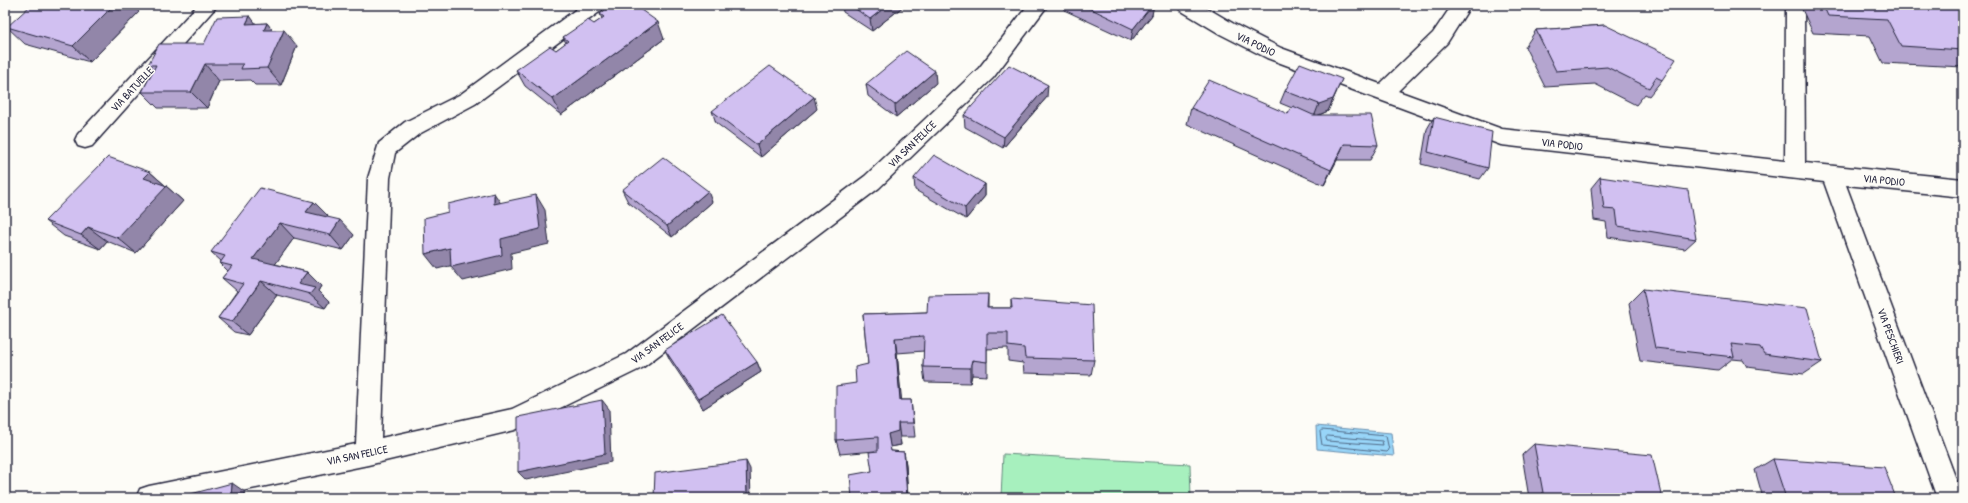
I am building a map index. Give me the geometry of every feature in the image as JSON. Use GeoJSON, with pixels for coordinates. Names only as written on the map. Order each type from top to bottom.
{"type":"FeatureCollection","features":[{"type":"Feature","properties":{"kind":"street","name":"VIA BATUELLE"},"geometry":{"type":"LineString","coordinates":[[85,140],[208,6],[202,5]]}},
{"type":"Feature","properties":{"kind":"street"},"geometry":{"type":"LineString","coordinates":[[368,453],[379,178],[386,149],[412,128],[468,99],[595,5]]}},
{"type":"Feature","properties":{"kind":"street","name":"VIA SAN FELICE"},"geometry":{"type":"LineString","coordinates":[[149,498],[368,453],[515,419],[634,361],[872,182],[986,73],[1039,5]]}},
{"type":"Feature","properties":{"kind":"street","name":"VIA PODIO"},"geometry":{"type":"LineString","coordinates":[[1187,5],[1227,29],[1274,53],[1501,137],[1709,162],[1963,188]]}},
{"type":"Feature","properties":{"kind":"street"},"geometry":{"type":"LineString","coordinates":[[1383,93],[1440,38],[1462,5]]}},
{"type":"Feature","properties":{"kind":"street"},"geometry":{"type":"LineString","coordinates":[[1795,5],[1795,170]]}},
{"type":"Feature","properties":{"kind":"street","name":"VIA PESCHIERI"},"geometry":{"type":"LineString","coordinates":[[1832,174],[1950,498]]}},
{"type":"Feature","properties":{"kind":"green space"},"geometry":{"type":"Polygon","coordinates":[[[1003,454],[1190,464],[1191,498],[1001,498],[1003,454]]]}},
{"type":"Feature","properties":{"kind":"water"},"geometry":{"type":"Polygon","coordinates":[[[1316,426],[1391,433],[1394,456],[1317,449],[1316,426]]]}},
{"type":"Feature","properties":{"kind":"building"},"geometry":{"type":"Polygon","coordinates":[[[31,5],[114,5],[73,46],[7,27],[31,5]]]}},
{"type":"Feature","properties":{"kind":"building"},"geometry":{"type":"Polygon","coordinates":[[[612,5],[634,5],[658,22],[553,99],[516,70],[550,46],[556,50],[568,41],[563,37],[588,20],[594,24],[604,17],[600,14],[612,5]]]}},
{"type":"Feature","properties":{"kind":"building"},"geometry":{"type":"Polygon","coordinates":[[[850,5],[888,5],[870,19],[850,5]]]}},
{"type":"Feature","properties":{"kind":"building"},"geometry":{"type":"Polygon","coordinates":[[[1083,5],[1152,5],[1133,29],[1083,5]]]}},
{"type":"Feature","properties":{"kind":"building"},"geometry":{"type":"Polygon","coordinates":[[[1823,5],[1959,5],[1963,12],[1963,50],[1901,46],[1887,19],[1828,16],[1823,5]]]}},
{"type":"Feature","properties":{"kind":"building"},"geometry":{"type":"Polygon","coordinates":[[[250,16],[246,24],[267,23],[264,30],[284,30],[267,68],[241,69],[243,64],[205,64],[191,92],[142,92],[156,65],[148,65],[159,44],[204,44],[217,17],[250,16]]]}},
{"type":"Feature","properties":{"kind":"building"},"geometry":{"type":"Polygon","coordinates":[[[1605,25],[1676,59],[1662,80],[1656,77],[1649,88],[1607,67],[1556,71],[1536,30],[1605,25]]]}},
{"type":"Feature","properties":{"kind":"building"},"geometry":{"type":"Polygon","coordinates":[[[906,51],[935,71],[895,105],[866,84],[906,51]]]}},
{"type":"Feature","properties":{"kind":"building"},"geometry":{"type":"Polygon","coordinates":[[[1300,63],[1342,79],[1333,99],[1319,104],[1285,91],[1300,63]]]}},
{"type":"Feature","properties":{"kind":"building"},"geometry":{"type":"Polygon","coordinates":[[[1009,65],[1048,85],[1004,137],[964,115],[1009,65]]]}},
{"type":"Feature","properties":{"kind":"building"},"geometry":{"type":"Polygon","coordinates":[[[770,66],[814,97],[757,145],[712,111],[770,66]]]}},
{"type":"Feature","properties":{"kind":"building"},"geometry":{"type":"Polygon","coordinates":[[[1209,80],[1288,114],[1293,106],[1313,115],[1371,115],[1378,145],[1344,144],[1331,170],[1191,108],[1209,80]]]}},
{"type":"Feature","properties":{"kind":"building"},"geometry":{"type":"Polygon","coordinates":[[[1434,117],[1492,132],[1488,168],[1428,152],[1434,117]]]}},
{"type":"Feature","properties":{"kind":"building"},"geometry":{"type":"Polygon","coordinates":[[[934,155],[985,184],[965,208],[914,178],[934,155]]]}},
{"type":"Feature","properties":{"kind":"building"},"geometry":{"type":"Polygon","coordinates":[[[108,157],[150,172],[144,178],[167,186],[118,238],[88,227],[81,235],[45,221],[108,157]]]}},
{"type":"Feature","properties":{"kind":"building"},"geometry":{"type":"Polygon","coordinates":[[[663,157],[708,191],[667,226],[622,190],[663,157]]]}},
{"type":"Feature","properties":{"kind":"building"},"geometry":{"type":"Polygon","coordinates":[[[1600,177],[1688,190],[1696,239],[1618,226],[1616,210],[1604,209],[1600,177]]]}},
{"type":"Feature","properties":{"kind":"building"},"geometry":{"type":"Polygon","coordinates":[[[260,188],[314,202],[306,212],[340,220],[330,235],[280,223],[253,259],[307,272],[298,284],[315,288],[310,294],[261,281],[232,322],[218,318],[243,284],[222,278],[232,266],[220,263],[225,256],[211,252],[260,188]]]}},
{"type":"Feature","properties":{"kind":"building"},"geometry":{"type":"Polygon","coordinates":[[[494,193],[494,204],[536,195],[540,229],[501,239],[502,255],[451,267],[450,248],[425,254],[424,218],[448,212],[448,204],[494,193]]]}},
{"type":"Feature","properties":{"kind":"building"},"geometry":{"type":"Polygon","coordinates":[[[1643,289],[1807,308],[1822,362],[1764,354],[1760,347],[1731,344],[1734,357],[1655,348],[1643,289]]]}},
{"type":"Feature","properties":{"kind":"building"},"geometry":{"type":"Polygon","coordinates":[[[988,294],[987,308],[1012,308],[1011,299],[1092,305],[1094,360],[1025,358],[1024,348],[1008,346],[1008,333],[987,333],[987,362],[972,360],[970,368],[923,367],[924,336],[895,338],[900,400],[911,400],[913,423],[898,423],[898,431],[888,434],[891,451],[904,452],[907,498],[852,498],[850,475],[872,471],[869,452],[878,451],[878,437],[836,440],[836,386],[856,383],[855,367],[868,364],[863,314],[927,312],[928,295],[988,294]]]}},
{"type":"Feature","properties":{"kind":"building"},"geometry":{"type":"Polygon","coordinates":[[[722,315],[757,362],[698,399],[665,350],[722,315]]]}},
{"type":"Feature","properties":{"kind":"building"},"geometry":{"type":"Polygon","coordinates":[[[602,400],[605,454],[518,472],[518,417],[602,400]]]}},
{"type":"Feature","properties":{"kind":"building"},"geometry":{"type":"Polygon","coordinates":[[[1534,444],[1652,455],[1662,498],[1544,498],[1534,444]]]}},
{"type":"Feature","properties":{"kind":"building"},"geometry":{"type":"Polygon","coordinates":[[[1773,459],[1884,467],[1896,498],[1786,498],[1773,459]]]}},
{"type":"Feature","properties":{"kind":"building"},"geometry":{"type":"Polygon","coordinates":[[[746,461],[747,498],[654,498],[655,473],[746,461]]]}},
{"type":"Feature","properties":{"kind":"building"},"geometry":{"type":"Polygon","coordinates":[[[232,483],[231,498],[176,498],[232,483]]]}}]}
